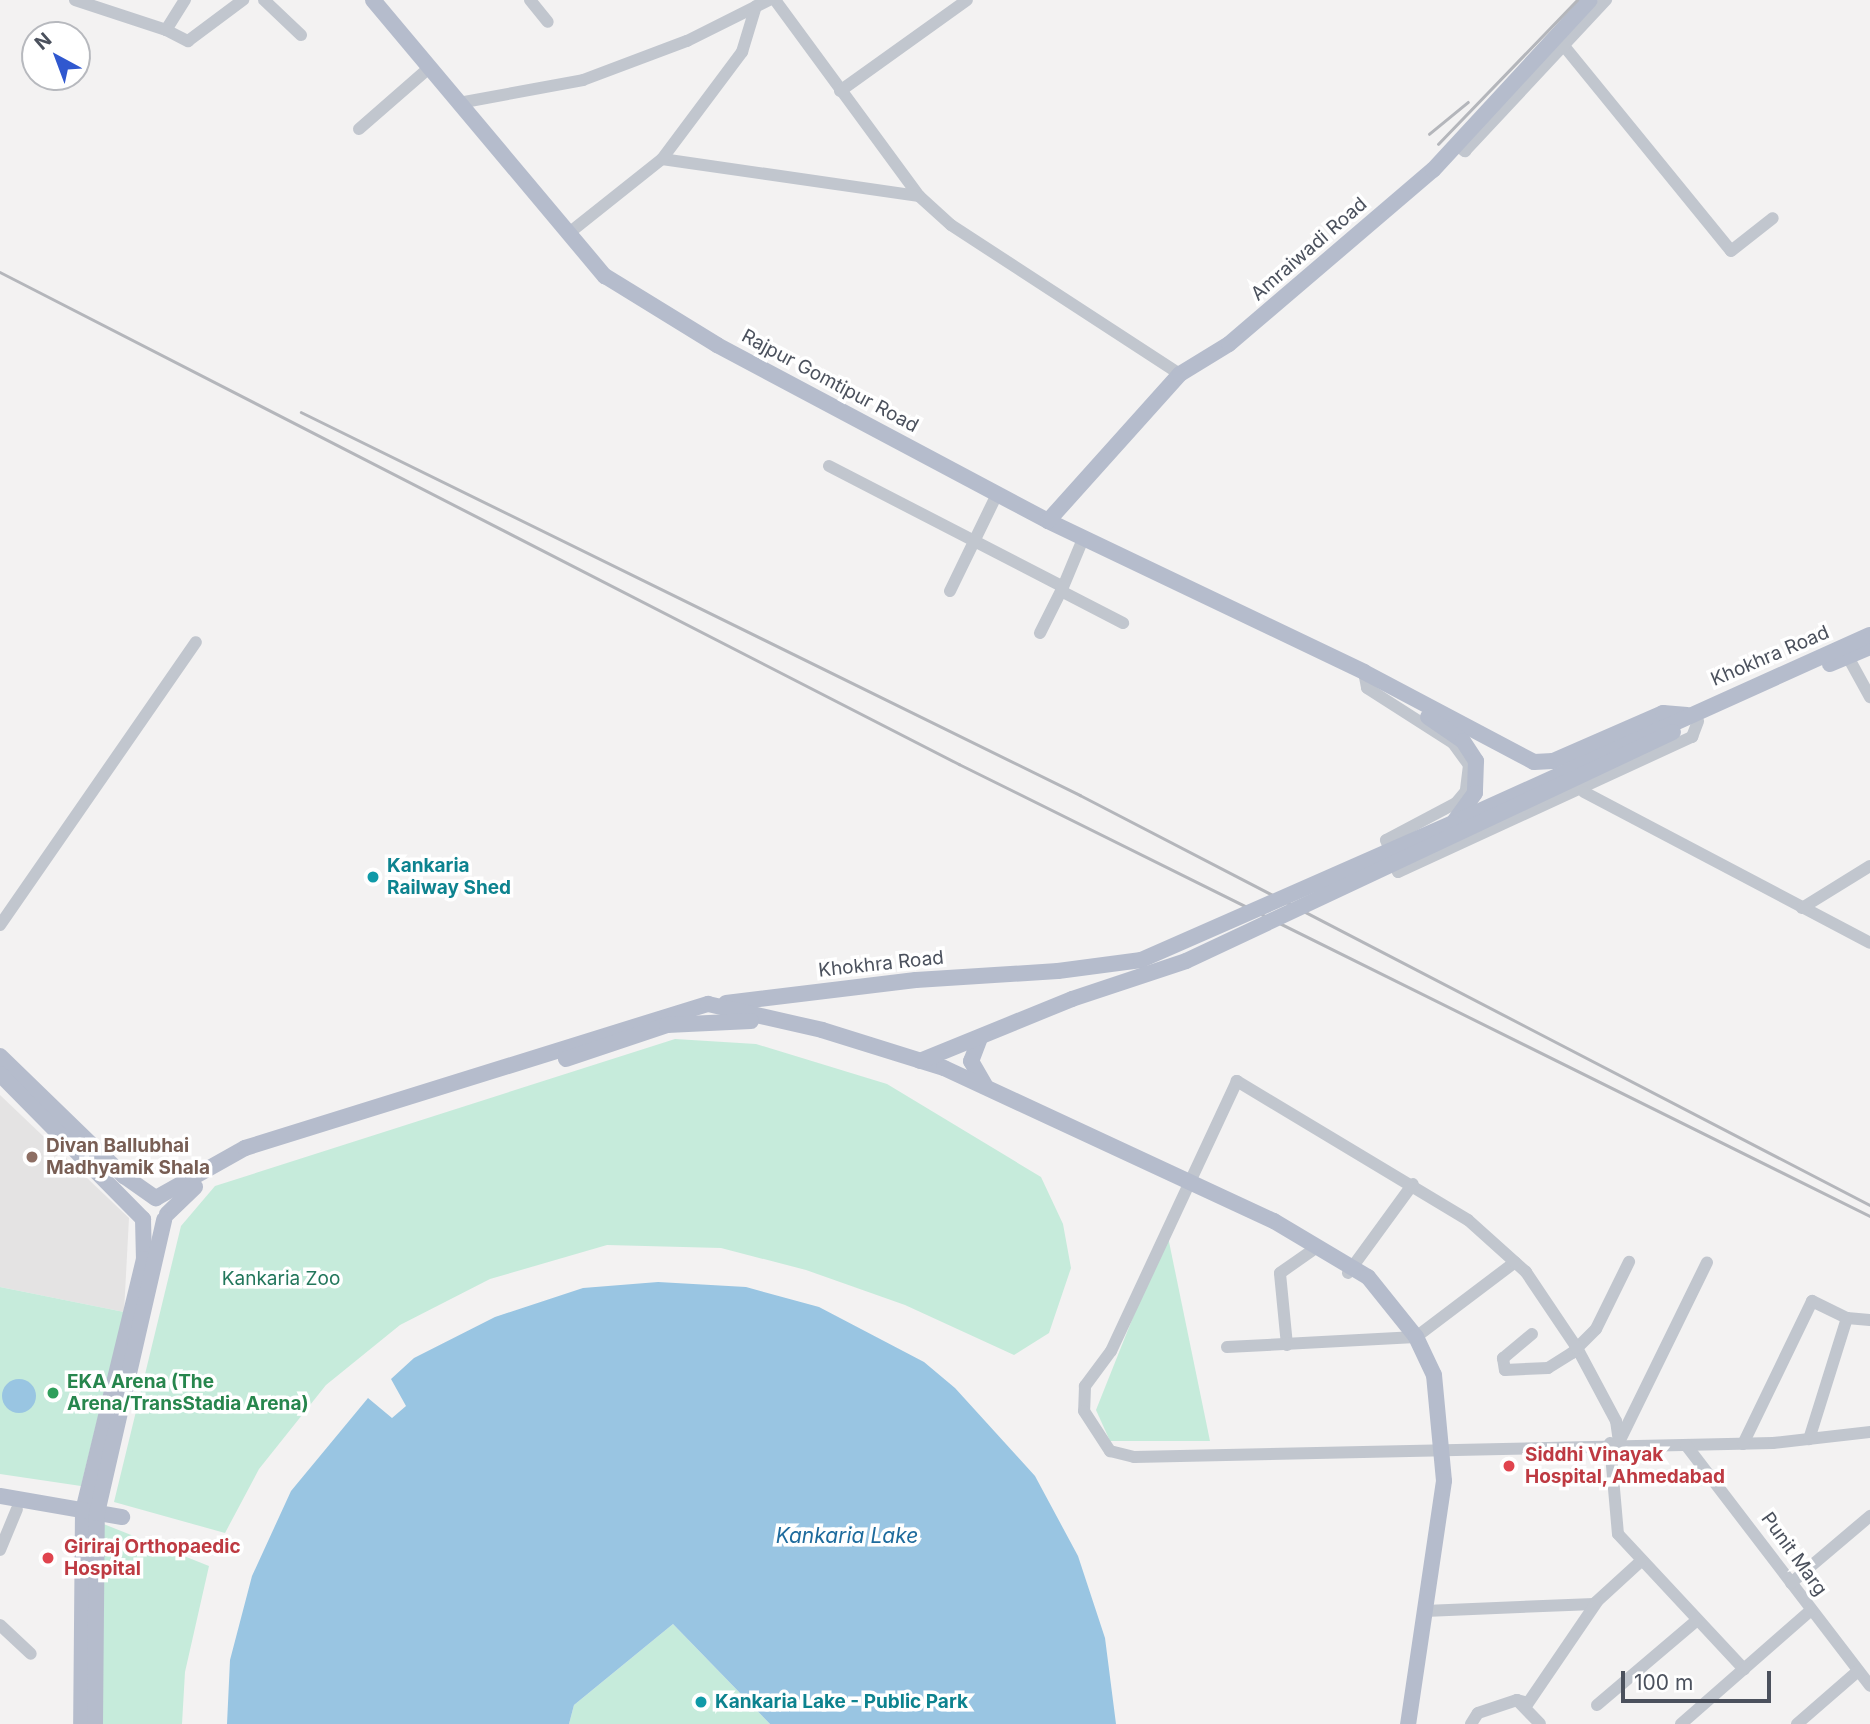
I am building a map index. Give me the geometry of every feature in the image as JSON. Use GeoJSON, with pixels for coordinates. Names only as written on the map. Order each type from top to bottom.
{"type":"FeatureCollection","features":[{"type":"Feature","properties":{"kind":"main road","name":"Rajpur Gomtipur Road"},"geometry":{"type":"LineString","coordinates":[[373,0],[605,275],[717,345],[1048,521],[1364,672]]}},
{"type":"Feature","properties":{"kind":"main road","name":"Amraiwadi Road"},"geometry":{"type":"LineString","coordinates":[[1048,521],[1180,374],[1229,344],[1458,146],[1590,0]]}},
{"type":"Feature","properties":{"kind":"main road","name":"Khokhra Road"},"geometry":{"type":"LineString","coordinates":[[1696,718],[1870,635]]}},
{"type":"Feature","properties":{"kind":"main road","name":"Khokhra Road"},"geometry":{"type":"LineString","coordinates":[[676,1018],[708,1004],[1058,971],[1141,960],[1671,728],[1870,647]]}},
{"type":"Feature","properties":{"kind":"main road"},"geometry":{"type":"LineString","coordinates":[[1364,672],[1472,751],[1478,784],[1453,823]]}},
{"type":"Feature","properties":{"kind":"main road"},"geometry":{"type":"LineString","coordinates":[[1364,672],[1543,765],[1663,713],[1696,718]]}},
{"type":"Feature","properties":{"kind":"main road"},"geometry":{"type":"LineString","coordinates":[[915,1062],[1072,999],[1186,961],[1671,728]]}},
{"type":"Feature","properties":{"kind":"main road"},"geometry":{"type":"LineString","coordinates":[[81,1724],[90,1516],[144,1259],[142,1205],[245,1148],[308,1134],[676,1018],[746,1016],[768,998]]}},
{"type":"Feature","properties":{"kind":"main road"},"geometry":{"type":"LineString","coordinates":[[708,1004],[915,1062],[986,1085],[1351,1269],[1411,1338],[1425,1377],[1440,1451],[1426,1611],[1408,1724]]}},
{"type":"Feature","properties":{"kind":"main road"},"geometry":{"type":"LineString","coordinates":[[980,1038],[971,1060],[986,1085]]}},
{"type":"Feature","properties":{"kind":"main road"},"geometry":{"type":"LineString","coordinates":[[0,1056],[124,1176],[156,1198],[165,1217]]}},
{"type":"Feature","properties":{"kind":"main road"},"geometry":{"type":"LineString","coordinates":[[915,1062],[1188,1186],[1351,1269]]}},
{"type":"Feature","properties":{"kind":"main road"},"geometry":{"type":"LineString","coordinates":[[0,1074],[143,1219]]}},
{"type":"Feature","properties":{"kind":"main road"},"geometry":{"type":"LineString","coordinates":[[95,1724],[90,1516],[165,1217],[217,1172],[308,1134]]}},
{"type":"Feature","properties":{"kind":"main road"},"geometry":{"type":"LineString","coordinates":[[143,1219],[165,1217]]}},
{"type":"Feature","properties":{"kind":"main road"},"geometry":{"type":"LineString","coordinates":[[1398,1724],[1440,1451]]}},
{"type":"Feature","properties":{"kind":"main road"},"geometry":{"type":"LineString","coordinates":[[0,1496],[90,1516]]}},
{"type":"Feature","properties":{"kind":"main road"},"geometry":{"type":"LineString","coordinates":[[0,1505],[17,1509],[122,1517]]}},
{"type":"Feature","properties":{"kind":"street"},"geometry":{"type":"LineString","coordinates":[[75,0],[166,30],[188,41],[243,0]]}},
{"type":"Feature","properties":{"kind":"street"},"geometry":{"type":"LineString","coordinates":[[166,30],[185,0]]}},
{"type":"Feature","properties":{"kind":"street"},"geometry":{"type":"LineString","coordinates":[[264,0],[301,35]]}},
{"type":"Feature","properties":{"kind":"street"},"geometry":{"type":"LineString","coordinates":[[530,0],[548,22]]}},
{"type":"Feature","properties":{"kind":"street"},"geometry":{"type":"LineString","coordinates":[[459,103],[583,80],[769,0]]}},
{"type":"Feature","properties":{"kind":"street"},"geometry":{"type":"LineString","coordinates":[[775,0],[919,197],[951,225],[1180,374]]}},
{"type":"Feature","properties":{"kind":"street"},"geometry":{"type":"LineString","coordinates":[[840,91],[967,0]]}},
{"type":"Feature","properties":{"kind":"street"},"geometry":{"type":"LineString","coordinates":[[1458,146],[1465,151],[1606,0]]}},
{"type":"Feature","properties":{"kind":"street"},"geometry":{"type":"LineString","coordinates":[[569,233],[662,159],[742,52],[756,6]]}},
{"type":"Feature","properties":{"kind":"street"},"geometry":{"type":"LineString","coordinates":[[1563,46],[1731,251],[1773,218]]}},
{"type":"Feature","properties":{"kind":"street"},"geometry":{"type":"LineString","coordinates":[[359,129],[429,68]]}},
{"type":"Feature","properties":{"kind":"street"},"geometry":{"type":"LineString","coordinates":[[662,159],[919,197]]}},
{"type":"Feature","properties":{"kind":"street"},"geometry":{"type":"LineString","coordinates":[[829,466],[1123,622]]}},
{"type":"Feature","properties":{"kind":"street"},"geometry":{"type":"LineString","coordinates":[[950,591],[997,494]]}},
{"type":"Feature","properties":{"kind":"street"},"geometry":{"type":"LineString","coordinates":[[1040,633],[1083,539]]}},
{"type":"Feature","properties":{"kind":"street"},"geometry":{"type":"LineString","coordinates":[[0,925],[196,642]]}},
{"type":"Feature","properties":{"kind":"street"},"geometry":{"type":"LineString","coordinates":[[1848,657],[1870,697]]}},
{"type":"Feature","properties":{"kind":"street"},"geometry":{"type":"LineString","coordinates":[[1364,672],[1367,688],[1452,743],[1469,765],[1466,791],[1456,803],[1386,841],[1398,872],[1692,737],[1696,718]]}},
{"type":"Feature","properties":{"kind":"street"},"geometry":{"type":"LineString","coordinates":[[1584,792],[1870,943]]}},
{"type":"Feature","properties":{"kind":"street"},"geometry":{"type":"LineString","coordinates":[[1802,908],[1870,866]]}},
{"type":"Feature","properties":{"kind":"street"},"geometry":{"type":"LineString","coordinates":[[1744,1669],[1640,1562],[1618,1534],[1614,1443],[1616,1421],[1547,1296],[1515,1262],[1468,1220],[1413,1184],[1237,1081],[1111,1351],[1085,1386],[1084,1411],[1110,1451],[1199,1457],[1440,1451],[1614,1443],[1743,1444],[1870,1432]]}},
{"type":"Feature","properties":{"kind":"street"},"geometry":{"type":"LineString","coordinates":[[1351,1269],[1413,1184]]}},
{"type":"Feature","properties":{"kind":"street"},"geometry":{"type":"LineString","coordinates":[[1286,1345],[1280,1273],[1312,1251]]}},
{"type":"Feature","properties":{"kind":"street"},"geometry":{"type":"LineString","coordinates":[[1227,1347],[1411,1338],[1515,1262]]}},
{"type":"Feature","properties":{"kind":"street"},"geometry":{"type":"LineString","coordinates":[[1532,1334],[1503,1358],[1505,1370],[1548,1368],[1577,1348],[1596,1329],[1629,1262]]}},
{"type":"Feature","properties":{"kind":"street"},"geometry":{"type":"LineString","coordinates":[[1614,1443],[1707,1262]]}},
{"type":"Feature","properties":{"kind":"street"},"geometry":{"type":"LineString","coordinates":[[1743,1444],[1812,1301],[1847,1318],[1870,1320]]}},
{"type":"Feature","properties":{"kind":"street"},"geometry":{"type":"LineString","coordinates":[[1809,1439],[1847,1318]]}},
{"type":"Feature","properties":{"kind":"street","name":"Punit Marg"},"geometry":{"type":"LineString","coordinates":[[1686,1445],[1870,1685]]}},
{"type":"Feature","properties":{"kind":"street"},"geometry":{"type":"LineString","coordinates":[[0,1550],[17,1509]]}},
{"type":"Feature","properties":{"kind":"street"},"geometry":{"type":"LineString","coordinates":[[1791,1583],[1870,1517]]}},
{"type":"Feature","properties":{"kind":"street"},"geometry":{"type":"LineString","coordinates":[[1471,1724],[1478,1713],[1517,1700],[1528,1703],[1597,1602],[1640,1562]]}},
{"type":"Feature","properties":{"kind":"street"},"geometry":{"type":"LineString","coordinates":[[1426,1611],[1597,1602]]}},
{"type":"Feature","properties":{"kind":"street"},"geometry":{"type":"LineString","coordinates":[[1681,1724],[1811,1611]]}},
{"type":"Feature","properties":{"kind":"street"},"geometry":{"type":"LineString","coordinates":[[1597,1705],[1696,1621]]}},
{"type":"Feature","properties":{"kind":"street"},"geometry":{"type":"LineString","coordinates":[[2,1630],[31,1654]]}},
{"type":"Feature","properties":{"kind":"street"},"geometry":{"type":"LineString","coordinates":[[1797,1724],[1858,1671]]}},
{"type":"Feature","properties":{"kind":"street"},"geometry":{"type":"LineString","coordinates":[[1517,1700],[1540,1724]]}},
{"type":"Feature","properties":{"kind":"shaded area","name":"Divan Ballubhai Madhyamik Shala"},"geometry":{"type":"Polygon","coordinates":[[[0,1095],[129,1218],[124,1312],[0,1287],[0,1095]]]}},
{"type":"Feature","properties":{"kind":"green space","name":"Kankaria Zoo"},"geometry":{"type":"Polygon","coordinates":[[[675,1039],[756,1044],[887,1084],[1041,1177],[1063,1224],[1071,1268],[1049,1333],[1014,1355],[905,1305],[806,1270],[721,1248],[607,1245],[490,1279],[400,1325],[326,1385],[259,1469],[225,1533],[114,1502],[181,1226],[215,1186],[675,1039]]]}},
{"type":"Feature","properties":{"kind":"green space"},"geometry":{"type":"Polygon","coordinates":[[[1167,1232],[1210,1441],[1110,1441],[1096,1410],[1167,1232]]]}},
{"type":"Feature","properties":{"kind":"green space","name":"EKA Arena (The Arena/TransStadia Arena)"},"geometry":{"type":"Polygon","coordinates":[[[0,1287],[124,1312],[81,1486],[0,1474],[0,1287]]]}},
{"type":"Feature","properties":{"kind":"green space"},"geometry":{"type":"Polygon","coordinates":[[[96,1521],[209,1566],[185,1672],[182,1724],[101,1724],[96,1521]]]}},
{"type":"Feature","properties":{"kind":"green space"},"geometry":{"type":"Polygon","coordinates":[[[673,1624],[770,1724],[569,1724],[574,1705],[673,1624]]]}},
{"type":"Feature","properties":{"kind":"water","name":"Kankaria Lake"},"geometry":{"type":"Polygon","coordinates":[[[658,1282],[746,1287],[819,1307],[924,1362],[955,1388],[1035,1476],[1078,1556],[1105,1638],[1116,1724],[770,1724],[673,1624],[574,1705],[569,1724],[227,1724],[230,1660],[252,1576],[291,1491],[368,1398],[392,1418],[406,1406],[391,1379],[414,1358],[495,1317],[583,1288],[658,1282]]]}},
{"type":"Feature","properties":{"kind":"water"},"geometry":{"type":"Polygon","coordinates":[[[19,1379],[31,1384],[36,1396],[31,1408],[19,1413],[7,1408],[2,1396],[7,1384],[19,1379]]]}},
{"type":"Feature","properties":{"kind":"railway"},"geometry":{"type":"LineString","coordinates":[[1438,144],[1577,0]]}},
{"type":"Feature","properties":{"kind":"railway"},"geometry":{"type":"LineString","coordinates":[[1429,134],[1468,102]]}},
{"type":"Feature","properties":{"kind":"railway"},"geometry":{"type":"LineString","coordinates":[[0,272],[959,764],[1870,1216]]}},
{"type":"Feature","properties":{"kind":"railway"},"geometry":{"type":"LineString","coordinates":[[301,412],[1080,795],[1870,1205]]}},
{"type":"Feature","properties":{"kind":"place","name":"Kankaria Railway Shed"},"geometry":{"type":"Point","coordinates":[373,877]}},
{"type":"Feature","properties":{"kind":"place","name":"Divan Ballubhai Madhyamik Shala"},"geometry":{"type":"Point","coordinates":[32,1157]}},
{"type":"Feature","properties":{"kind":"place","name":"EKA Arena (The Arena/TransStadia Arena)"},"geometry":{"type":"Point","coordinates":[53,1393]}},
{"type":"Feature","properties":{"kind":"place","name":"Siddhi Vinayak Hospital, Ahmedabad"},"geometry":{"type":"Point","coordinates":[1509,1466]}},
{"type":"Feature","properties":{"kind":"place","name":"Giriraj Orthopaedic Hospital"},"geometry":{"type":"Point","coordinates":[48,1558]}},
{"type":"Feature","properties":{"kind":"place","name":"Kankaria Lake - Public Park"},"geometry":{"type":"Point","coordinates":[701,1702]}}]}
